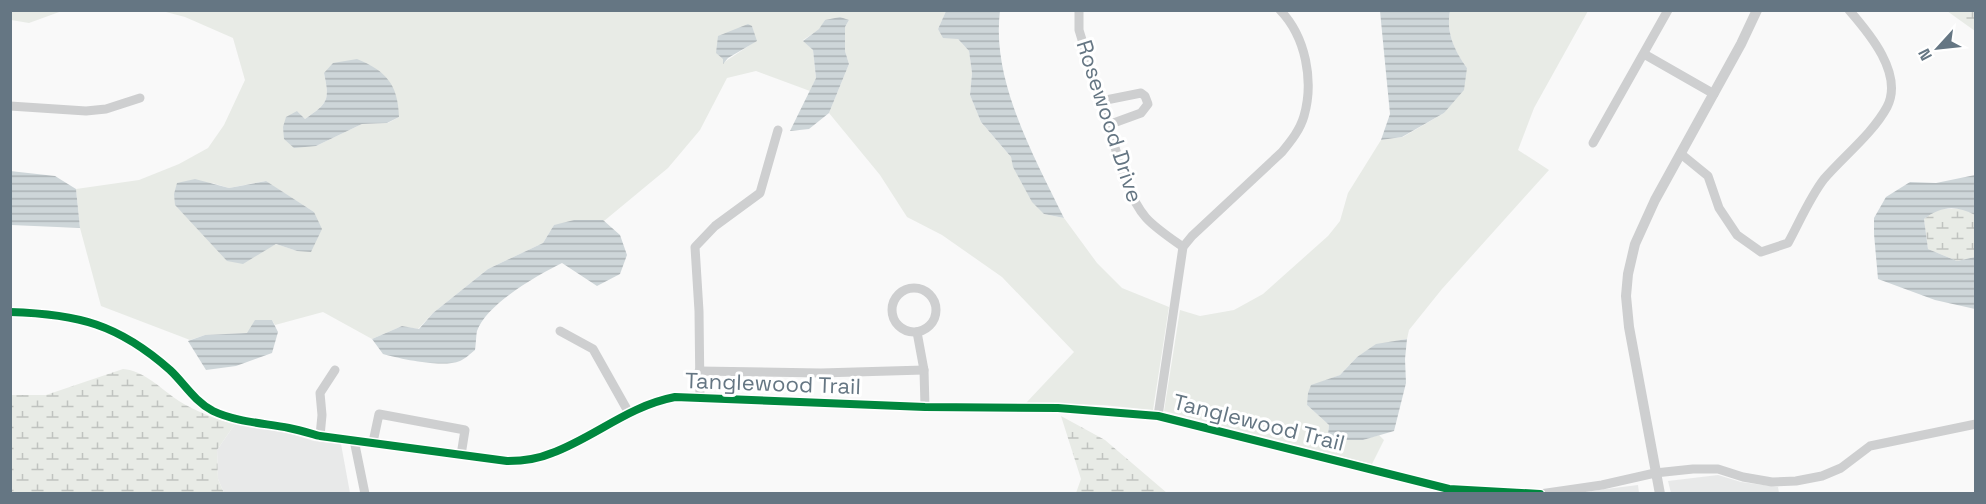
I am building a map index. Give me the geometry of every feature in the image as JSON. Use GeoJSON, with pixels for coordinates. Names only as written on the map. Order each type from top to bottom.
{"type":"FeatureCollection","features":[{"type":"Feature","properties":{"kind":"street","name":"Rosewood Drive"},"geometry":{"type":"LineString","coordinates":[[1079,10],[1079,30],[1125,180],[1139,210],[1151,225],[1183,247]]}},
{"type":"Feature","properties":{"kind":"street"},"geometry":{"type":"LineString","coordinates":[[1158,416],[1183,247],[1191,236],[1282,152],[1294,138],[1304,117],[1309,85],[1306,59],[1297,34],[1280,10]]}},
{"type":"Feature","properties":{"kind":"street"},"geometry":{"type":"LineString","coordinates":[[1593,144],[1668,10]]}},
{"type":"Feature","properties":{"kind":"street"},"geometry":{"type":"LineString","coordinates":[[1660,494],[1629,327],[1626,296],[1628,274],[1635,244],[1655,200],[1741,44],[1757,10]]}},
{"type":"Feature","properties":{"kind":"street"},"geometry":{"type":"LineString","coordinates":[[1681,154],[1708,176],[1719,208],[1737,235],[1761,252],[1788,243],[1822,181],[1875,124],[1888,105],[1892,87],[1889,70],[1873,37],[1849,10]]}},
{"type":"Feature","properties":{"kind":"street"},"geometry":{"type":"LineString","coordinates":[[1644,54],[1714,94]]}},
{"type":"Feature","properties":{"kind":"street"},"geometry":{"type":"LineString","coordinates":[[1101,101],[1141,93],[1147,99],[1148,104],[1141,112],[1108,124]]}},
{"type":"Feature","properties":{"kind":"street"},"geometry":{"type":"LineString","coordinates":[[10,106],[86,111],[106,109],[140,98]]}},
{"type":"Feature","properties":{"kind":"street"},"geometry":{"type":"LineString","coordinates":[[700,397],[699,311],[695,247],[715,226],[760,194],[778,130]]}},
{"type":"Feature","properties":{"kind":"street"},"geometry":{"type":"LineString","coordinates":[[915,289],[922,290],[933,299],[936,313],[930,326],[917,332],[903,329],[898,324],[893,311],[897,298],[908,290],[915,289]]}},
{"type":"Feature","properties":{"kind":"street","name":"Tanglewood Trail"},"geometry":{"type":"LineString","coordinates":[[10,312],[69,316],[95,323],[123,335],[148,351],[173,373],[193,396],[211,410],[230,418],[320,436],[507,461],[528,460],[553,453],[654,401],[675,397],[925,407],[1058,408],[1158,416],[1449,489],[1540,494],[1693,468],[1718,469],[1743,477],[1773,482],[1796,481],[1822,476],[1841,468],[1870,446],[1973,426]]}},
{"type":"Feature","properties":{"kind":"street"},"geometry":{"type":"LineString","coordinates":[[560,331],[593,348],[629,413]]}},
{"type":"Feature","properties":{"kind":"street"},"geometry":{"type":"LineString","coordinates":[[917,332],[924,370],[925,407]]}},
{"type":"Feature","properties":{"kind":"street"},"geometry":{"type":"LineString","coordinates":[[320,436],[322,415],[320,393],[335,370]]}},
{"type":"Feature","properties":{"kind":"street"},"geometry":{"type":"LineString","coordinates":[[699,371],[821,374],[924,370]]}},
{"type":"Feature","properties":{"kind":"street"},"geometry":{"type":"LineString","coordinates":[[373,442],[379,414],[465,430],[461,455]]}},
{"type":"Feature","properties":{"kind":"street"},"geometry":{"type":"LineString","coordinates":[[354,440],[366,494]]}},
{"type":"Feature","properties":{"kind":"shaded area"},"geometry":{"type":"Polygon","coordinates":[[[946,11],[1000,11],[999,37],[1008,91],[1028,144],[1064,218],[1044,214],[1032,202],[1013,167],[1011,157],[981,122],[970,95],[972,73],[969,51],[958,39],[943,38],[938,29],[946,11]]]}},
{"type":"Feature","properties":{"kind":"shaded area"},"geometry":{"type":"Polygon","coordinates":[[[1380,11],[1450,11],[1449,26],[1452,41],[1467,68],[1464,90],[1444,113],[1402,137],[1381,140],[1390,114],[1380,11]]]}},
{"type":"Feature","properties":{"kind":"shaded area"},"geometry":{"type":"Polygon","coordinates":[[[840,17],[849,20],[845,27],[845,51],[849,64],[829,113],[809,129],[790,131],[816,78],[813,50],[803,41],[819,29],[825,20],[840,17]]]}},
{"type":"Feature","properties":{"kind":"shaded area"},"geometry":{"type":"Polygon","coordinates":[[[748,24],[752,26],[757,41],[728,58],[723,64],[723,59],[716,53],[718,36],[748,24]]]}},
{"type":"Feature","properties":{"kind":"shaded area"},"geometry":{"type":"Polygon","coordinates":[[[357,59],[376,68],[388,80],[396,96],[399,117],[387,123],[362,124],[316,146],[294,148],[284,139],[283,127],[286,117],[297,111],[305,119],[319,109],[327,96],[324,73],[333,63],[357,59]]]}},
{"type":"Feature","properties":{"kind":"shaded area"},"geometry":{"type":"Polygon","coordinates":[[[10,171],[55,176],[76,189],[80,228],[11,225],[10,171]]]}},
{"type":"Feature","properties":{"kind":"shaded area"},"geometry":{"type":"Polygon","coordinates":[[[1975,175],[1975,215],[1949,208],[1936,211],[1924,219],[1928,249],[1957,261],[1975,257],[1975,309],[1935,300],[1878,279],[1874,218],[1886,197],[1910,182],[1936,183],[1975,175]]]}},
{"type":"Feature","properties":{"kind":"shaded area"},"geometry":{"type":"Polygon","coordinates":[[[195,179],[229,188],[266,181],[314,212],[322,229],[311,252],[297,251],[276,244],[243,264],[227,261],[175,205],[174,194],[177,183],[195,179]]]}},
{"type":"Feature","properties":{"kind":"shaded area"},"geometry":{"type":"Polygon","coordinates":[[[574,220],[603,220],[620,235],[627,255],[620,274],[597,286],[562,263],[552,268],[514,291],[491,311],[477,331],[475,350],[460,361],[432,363],[383,354],[372,339],[402,326],[419,329],[433,313],[488,269],[543,243],[554,225],[574,220]]]}},
{"type":"Feature","properties":{"kind":"shaded area"},"geometry":{"type":"Polygon","coordinates":[[[255,320],[272,320],[278,332],[272,353],[236,366],[206,370],[188,341],[205,335],[247,333],[255,320]]]}},
{"type":"Feature","properties":{"kind":"shaded area"},"geometry":{"type":"Polygon","coordinates":[[[1407,339],[1406,383],[1394,431],[1363,440],[1336,440],[1328,434],[1329,425],[1307,405],[1311,385],[1340,375],[1357,357],[1376,344],[1407,339]]]}},
{"type":"Feature","properties":{"kind":"shaded area"},"geometry":{"type":"Polygon","coordinates":[[[235,424],[288,433],[314,441],[341,444],[350,493],[224,493],[218,479],[217,450],[235,424]]]}},
{"type":"Feature","properties":{"kind":"shaded area"},"geometry":{"type":"Polygon","coordinates":[[[1718,475],[1741,482],[1778,487],[1779,493],[1671,493],[1668,481],[1718,475]]]}},
{"type":"Feature","properties":{"kind":"shaded area"},"geometry":{"type":"Polygon","coordinates":[[[1638,485],[1639,493],[1577,493],[1606,489],[1638,485]]]}},
{"type":"Feature","properties":{"kind":"green space"},"geometry":{"type":"Polygon","coordinates":[[[10,11],[62,11],[29,23],[11,20],[10,11]]]}},
{"type":"Feature","properties":{"kind":"green space"},"geometry":{"type":"Polygon","coordinates":[[[162,11],[946,11],[938,29],[958,39],[969,51],[972,73],[970,95],[981,122],[1011,157],[1014,167],[1044,214],[1064,218],[1097,263],[1122,288],[1169,307],[1153,410],[1103,405],[1026,403],[1074,352],[1002,277],[942,235],[907,217],[880,175],[829,113],[849,64],[845,51],[845,27],[849,20],[825,20],[820,29],[803,40],[813,50],[816,78],[810,91],[756,71],[727,78],[700,130],[668,168],[604,221],[554,225],[543,243],[488,269],[433,313],[418,329],[402,326],[372,339],[323,312],[275,325],[272,320],[248,333],[205,335],[190,340],[101,306],[80,228],[76,189],[139,180],[179,164],[208,148],[224,125],[245,80],[233,38],[185,17],[162,11]],[[752,26],[723,59],[723,63],[756,41],[752,26]],[[324,73],[327,90],[323,105],[305,119],[297,111],[316,146],[362,124],[388,123],[399,117],[324,73]],[[265,181],[229,188],[212,183],[175,205],[198,228],[260,252],[276,244],[297,251],[314,212],[265,181]]]}},
{"type":"Feature","properties":{"kind":"green space"},"geometry":{"type":"Polygon","coordinates":[[[1450,11],[1588,11],[1534,108],[1518,150],[1549,170],[1442,289],[1409,330],[1407,339],[1376,345],[1357,357],[1340,375],[1311,386],[1307,405],[1329,425],[1328,434],[1336,440],[1363,440],[1379,435],[1384,440],[1372,464],[1164,411],[1180,310],[1200,316],[1234,310],[1263,294],[1328,236],[1340,221],[1348,193],[1381,140],[1403,137],[1444,113],[1467,68],[1452,41],[1449,26],[1450,11]]]}},
{"type":"Feature","properties":{"kind":"green space"},"geometry":{"type":"Polygon","coordinates":[[[1947,11],[1975,11],[1975,31],[1947,11]]]}},
{"type":"Feature","properties":{"kind":"green space"},"geometry":{"type":"Polygon","coordinates":[[[1938,209],[1965,209],[1975,215],[1975,257],[1957,261],[1928,249],[1924,219],[1938,209]]]}},
{"type":"Feature","properties":{"kind":"green space"},"geometry":{"type":"Polygon","coordinates":[[[123,369],[138,373],[192,408],[235,424],[217,450],[218,479],[224,493],[11,493],[11,395],[46,395],[123,369]]]}},
{"type":"Feature","properties":{"kind":"green space"},"geometry":{"type":"Polygon","coordinates":[[[1061,416],[1105,440],[1167,493],[1076,493],[1081,479],[1061,416]]]}},
{"type":"Feature","properties":{"kind":"cycle path"},"geometry":{"type":"LineString","coordinates":[[10,312],[77,319],[114,332],[151,354],[206,407],[231,418],[320,436],[507,461],[547,455],[583,439],[642,407],[675,397],[925,407],[1058,408],[1158,416],[1449,489],[1540,494]]}}]}
